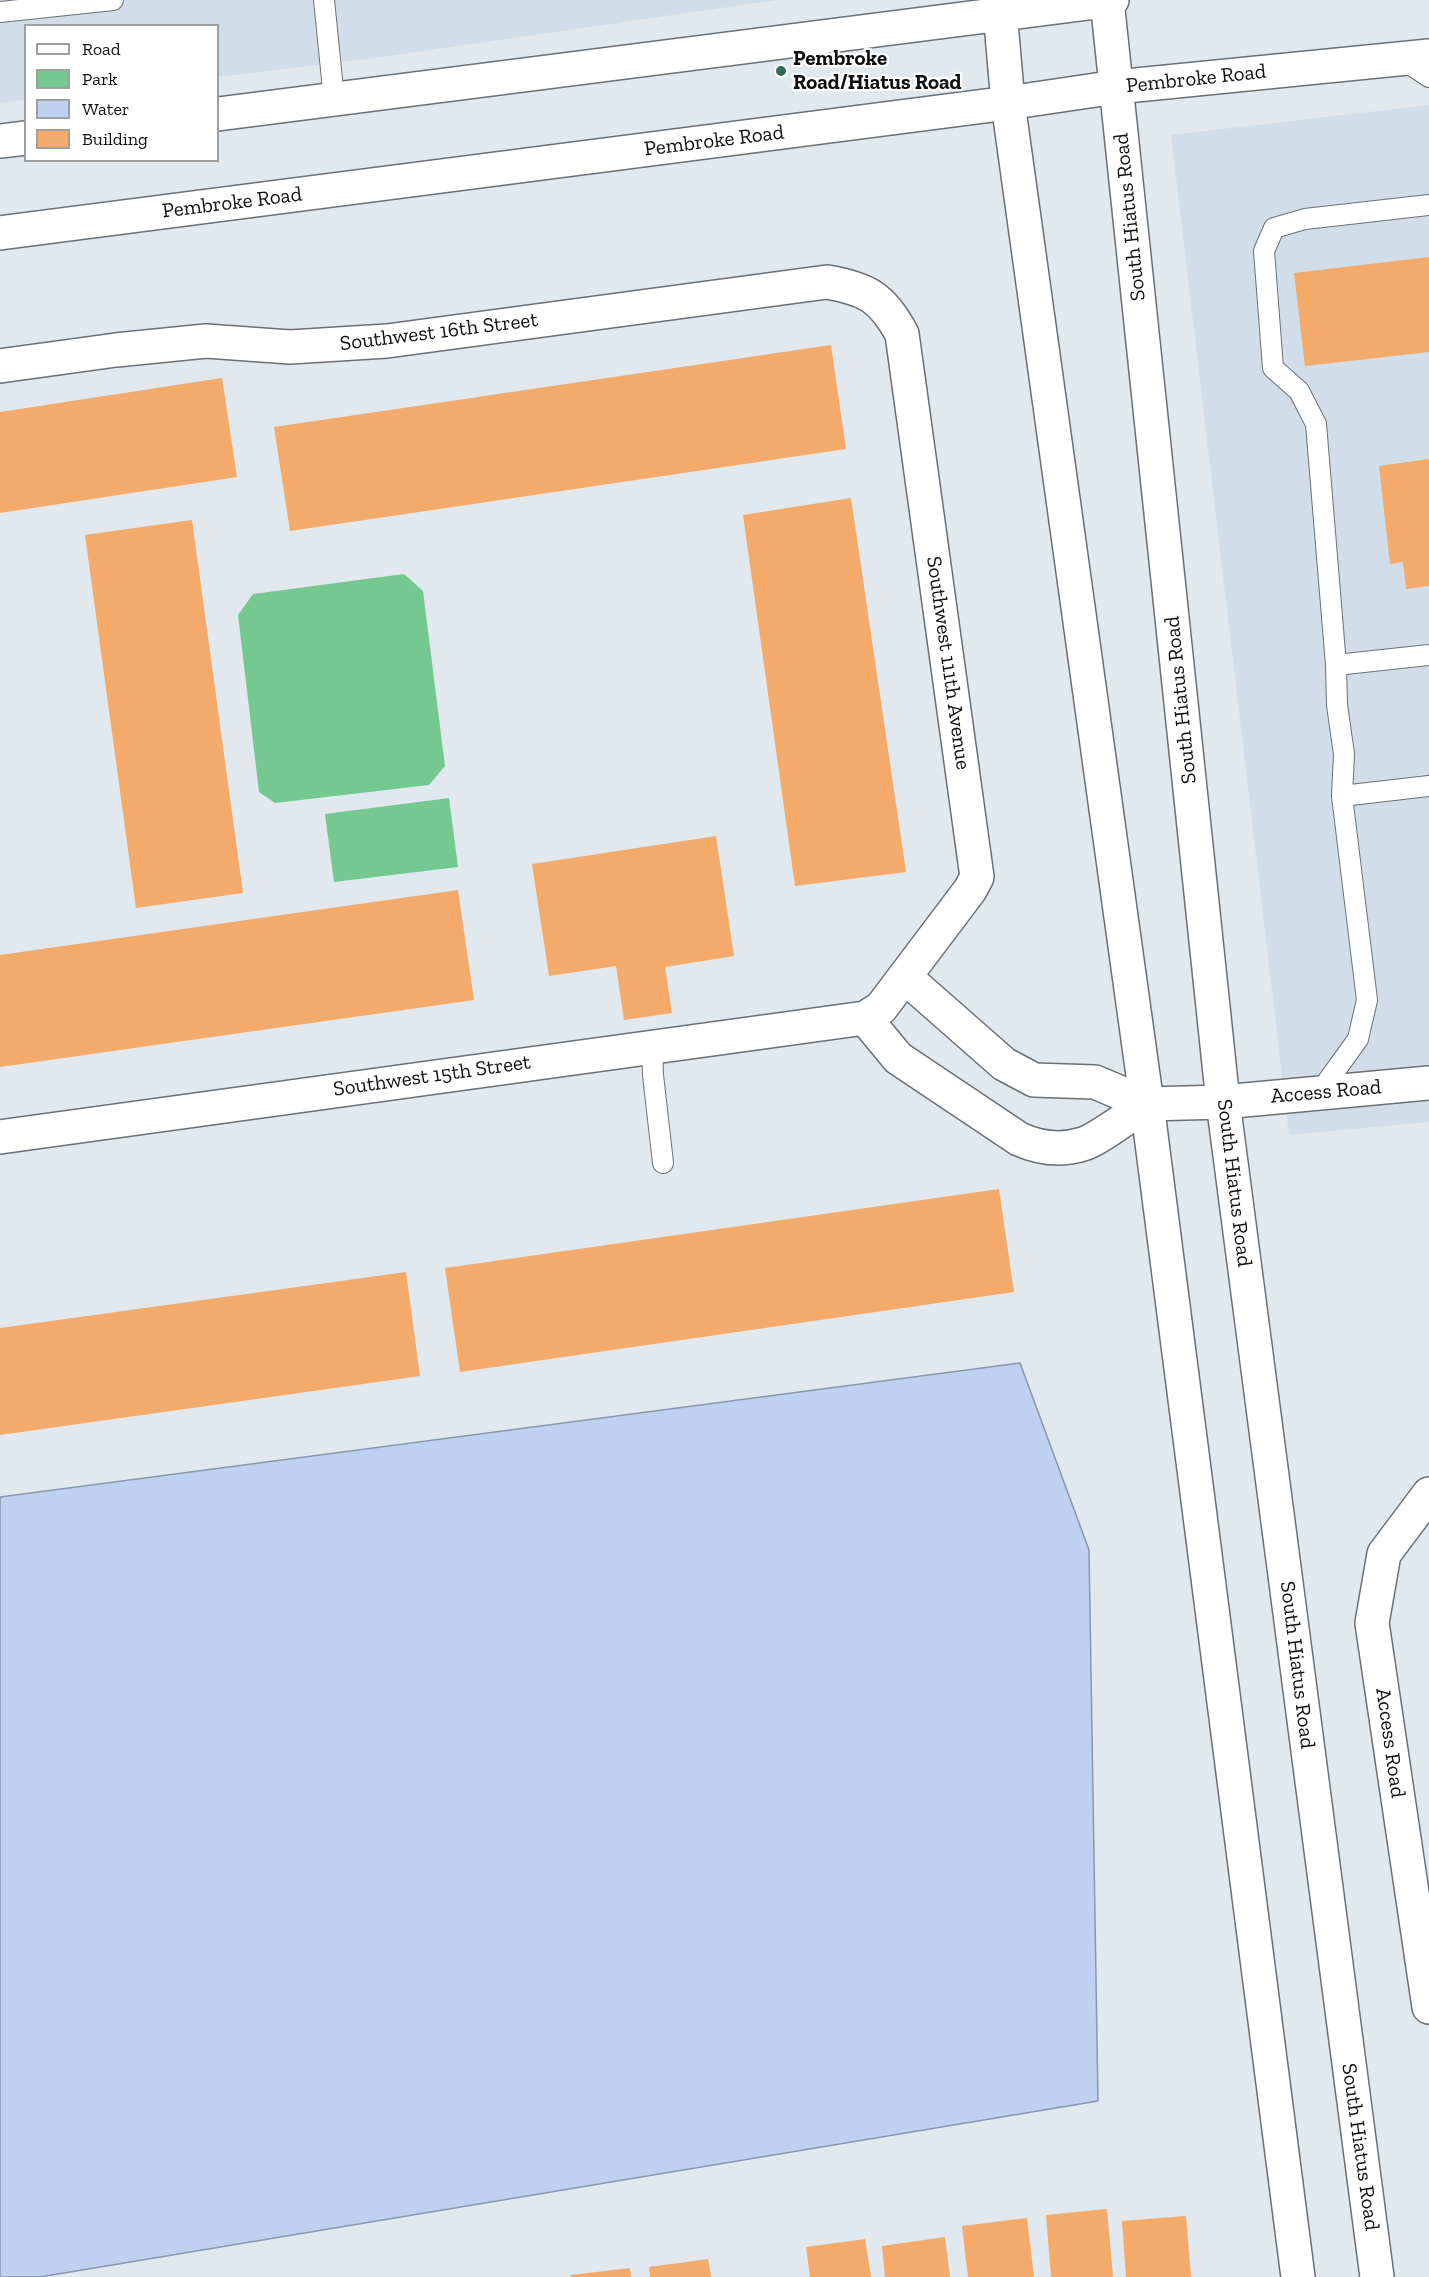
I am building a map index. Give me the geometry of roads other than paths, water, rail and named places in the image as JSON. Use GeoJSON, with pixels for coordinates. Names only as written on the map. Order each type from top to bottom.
{"type":"FeatureCollection","features":[{"type":"Feature","properties":{"kind":"main road","name":"South Hiatus Road"},"geometry":{"type":"LineString","coordinates":[[1107,0],[1223,1102],[1377,2277]]}},
{"type":"Feature","properties":{"kind":"main road"},"geometry":{"type":"LineString","coordinates":[[219,114],[1000,7],[1112,0]]}},
{"type":"Feature","properties":{"kind":"main road"},"geometry":{"type":"LineString","coordinates":[[1000,7],[1008,103],[1147,1104],[1298,2277]]}},
{"type":"Feature","properties":{"kind":"main road","name":"Pembroke Road"},"geometry":{"type":"LineString","coordinates":[[0,233],[1008,103],[1116,87],[1415,57]]}},
{"type":"Feature","properties":{"kind":"main road"},"geometry":{"type":"LineString","coordinates":[[0,141],[24,138]]}},
{"type":"Feature","properties":{"kind":"main road","name":"Southwest 16th Street"},"geometry":{"type":"LineString","coordinates":[[0,366],[206,340],[290,347],[387,341],[827,282],[852,286],[874,297]]}},
{"type":"Feature","properties":{"kind":"main road","name":"Southwest 111th Avenue"},"geometry":{"type":"LineString","coordinates":[[873,1013],[905,977],[970,890],[977,877],[902,334],[890,312],[874,297]]}},
{"type":"Feature","properties":{"kind":"main road"},"geometry":{"type":"LineString","coordinates":[[905,977],[1004,1064],[1034,1080],[1095,1082],[1147,1104],[1223,1102]]}},
{"type":"Feature","properties":{"kind":"main road"},"geometry":{"type":"LineString","coordinates":[[873,1013],[898,1058],[1019,1139],[1038,1147],[1055,1148],[1085,1144],[1147,1104]]}},
{"type":"Feature","properties":{"kind":"main road","name":"Southwest 15th Street"},"geometry":{"type":"LineString","coordinates":[[0,1137],[873,1013]]}},
{"type":"Feature","properties":{"kind":"main road","name":"Access Road"},"geometry":{"type":"LineString","coordinates":[[1223,1102],[1429,1083]]}},
{"type":"Feature","properties":{"kind":"main road","name":"Access Road"},"geometry":{"type":"LineString","coordinates":[[1429,1494],[1384,1554],[1372,1623],[1429,2007]]}},
{"type":"Feature","properties":{"kind":"lane"},"geometry":{"type":"LineString","coordinates":[[0,12],[113,0]]}},
{"type":"Feature","properties":{"kind":"lane"},"geometry":{"type":"LineString","coordinates":[[324,0],[334,99]]}},
{"type":"Feature","properties":{"kind":"lane"},"geometry":{"type":"LineString","coordinates":[[1415,57],[1429,77]]}},
{"type":"Feature","properties":{"kind":"lane"},"geometry":{"type":"LineString","coordinates":[[1319,1093],[1358,1039],[1367,1000],[1342,796],[1344,754],[1337,705],[1336,666],[1316,424],[1299,391],[1273,368],[1264,250],[1274,228],[1305,219],[1429,205]]}},
{"type":"Feature","properties":{"kind":"lane"},"geometry":{"type":"LineString","coordinates":[[1336,666],[1429,655]]}},
{"type":"Feature","properties":{"kind":"lane"},"geometry":{"type":"LineString","coordinates":[[1342,796],[1429,786]]}},
{"type":"Feature","properties":{"kind":"lane"},"geometry":{"type":"LineString","coordinates":[[652,1046],[663,1163]]}},
{"type":"Feature","properties":{"kind":"water"},"geometry":{"type":"Polygon","coordinates":[[[1020,1363],[1089,1550],[1098,2101],[40,2277],[0,2277],[0,1497],[1020,1363]]]}},
{"type":"Feature","properties":{"kind":"place","name":"Pembroke Road/Hiatus Road"},"geometry":{"type":"Point","coordinates":[781,71]}}]}
